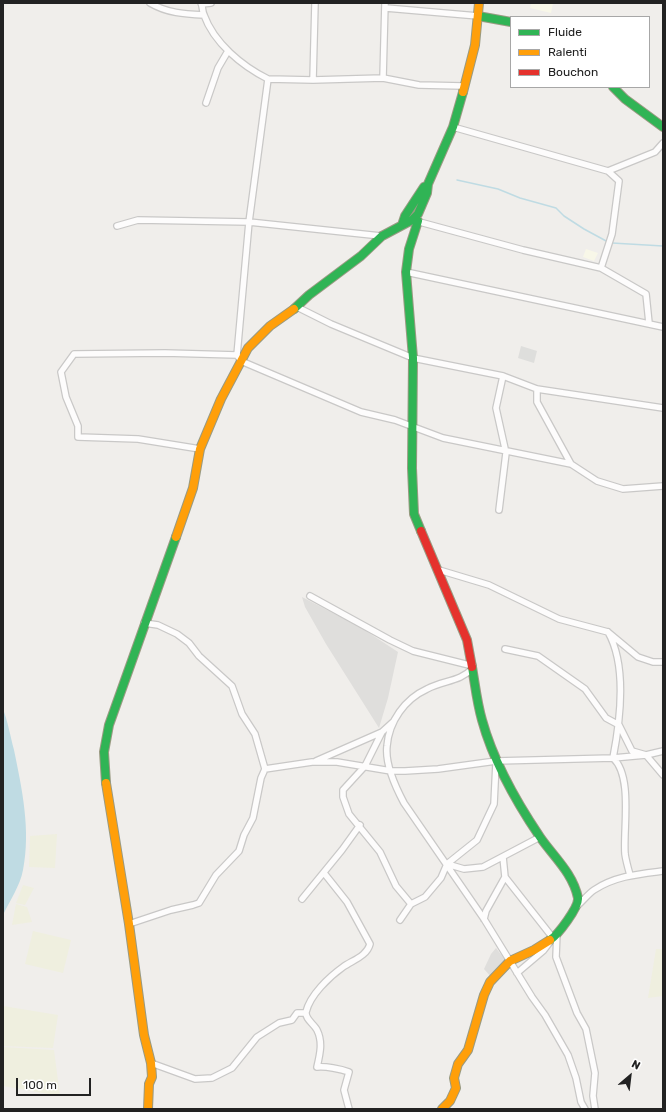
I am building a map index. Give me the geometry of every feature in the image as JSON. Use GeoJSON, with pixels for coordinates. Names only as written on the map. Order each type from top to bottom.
{"type":"FeatureCollection","features":[{"type":"Feature","properties":{"kind":"main road"},"geometry":{"type":"LineString","coordinates":[[148,1109],[152,1077],[151,1063],[144,1035],[129,924],[107,792],[104,752],[109,725],[193,488],[200,449],[239,358],[265,331],[297,307],[310,294],[361,256],[382,236],[409,221],[421,207],[427,193],[428,184],[453,128],[475,45],[479,3]]}},
{"type":"Feature","properties":{"kind":"main road"},"geometry":{"type":"LineString","coordinates":[[478,16],[510,22]]}},
{"type":"Feature","properties":{"kind":"main road"},"geometry":{"type":"LineString","coordinates":[[614,88],[625,99],[663,127]]}},
{"type":"Feature","properties":{"kind":"main road"},"geometry":{"type":"LineString","coordinates":[[409,221],[409,249],[406,272],[413,358],[412,468],[414,514],[468,640],[482,720],[496,761],[540,837],[562,864],[577,894],[576,908],[555,935],[534,950],[510,961],[490,982],[484,995],[468,1050],[458,1064],[454,1078],[456,1088],[450,1101],[442,1109]]}},
{"type":"Feature","properties":{"kind":"street"},"geometry":{"type":"LineString","coordinates":[[150,3],[159,8],[176,13],[204,15]]}},
{"type":"Feature","properties":{"kind":"street"},"geometry":{"type":"LineString","coordinates":[[211,3],[202,4],[204,15],[228,51],[252,71],[268,79],[314,80],[383,78],[419,84],[463,86]]}},
{"type":"Feature","properties":{"kind":"street"},"geometry":{"type":"LineString","coordinates":[[314,80],[315,3]]}},
{"type":"Feature","properties":{"kind":"street"},"geometry":{"type":"LineString","coordinates":[[383,78],[385,5],[478,16]]}},
{"type":"Feature","properties":{"kind":"street"},"geometry":{"type":"LineString","coordinates":[[206,104],[218,68],[228,51]]}},
{"type":"Feature","properties":{"kind":"street"},"geometry":{"type":"LineString","coordinates":[[239,358],[249,222],[268,79]]}},
{"type":"Feature","properties":{"kind":"street"},"geometry":{"type":"LineString","coordinates":[[453,128],[608,171],[619,182],[609,248],[601,268]]}},
{"type":"Feature","properties":{"kind":"street"},"geometry":{"type":"LineString","coordinates":[[608,171],[655,152],[663,143]]}},
{"type":"Feature","properties":{"kind":"street"},"geometry":{"type":"LineString","coordinates":[[117,226],[138,220],[249,222],[382,236]]}},
{"type":"Feature","properties":{"kind":"street"},"geometry":{"type":"LineString","coordinates":[[409,221],[601,268],[646,294],[649,323]]}},
{"type":"Feature","properties":{"kind":"street"},"geometry":{"type":"LineString","coordinates":[[406,272],[663,327]]}},
{"type":"Feature","properties":{"kind":"street"},"geometry":{"type":"LineString","coordinates":[[297,307],[331,324],[413,358],[503,376],[537,389],[663,408]]}},
{"type":"Feature","properties":{"kind":"street"},"geometry":{"type":"LineString","coordinates":[[200,449],[138,439],[78,437],[78,426],[66,397],[61,372],[74,354],[165,353],[239,358],[360,412],[395,420],[443,438],[506,453],[571,464]]}},
{"type":"Feature","properties":{"kind":"street"},"geometry":{"type":"LineString","coordinates":[[499,510],[506,453],[496,408],[503,376]]}},
{"type":"Feature","properties":{"kind":"street"},"geometry":{"type":"LineString","coordinates":[[537,389],[537,402],[571,464],[578,470],[597,480],[623,489],[663,486]]}},
{"type":"Feature","properties":{"kind":"street"},"geometry":{"type":"LineString","coordinates":[[439,570],[489,585],[559,619],[608,632],[638,657],[661,664]]}},
{"type":"Feature","properties":{"kind":"street"},"geometry":{"type":"LineString","coordinates":[[310,596],[390,640],[414,651],[473,667],[466,676],[426,689],[406,702],[393,722],[382,732],[312,762]]}},
{"type":"Feature","properties":{"kind":"street"},"geometry":{"type":"LineString","coordinates":[[129,924],[171,910],[199,903],[216,875],[239,851],[244,835],[253,818],[261,778],[265,770],[254,734],[242,714],[232,686],[199,656],[189,643],[177,634],[158,625],[144,623]]}},
{"type":"Feature","properties":{"kind":"street"},"geometry":{"type":"LineString","coordinates":[[608,632],[615,645],[617,657],[619,725],[613,758]]}},
{"type":"Feature","properties":{"kind":"street"},"geometry":{"type":"LineString","coordinates":[[505,648],[538,656],[549,662],[585,689],[606,718],[619,725],[632,751],[646,756],[663,775]]}},
{"type":"Feature","properties":{"kind":"street"},"geometry":{"type":"LineString","coordinates":[[393,722],[386,746],[396,788],[404,804],[484,919],[532,997],[545,1015],[568,1055],[585,1109]]}},
{"type":"Feature","properties":{"kind":"street"},"geometry":{"type":"LineString","coordinates":[[382,732],[365,766],[343,790],[349,814],[360,825],[380,852],[396,886],[411,904]]}},
{"type":"Feature","properties":{"kind":"street"},"geometry":{"type":"LineString","coordinates":[[265,770],[312,762],[337,762],[391,771],[438,769],[496,761],[646,756],[663,751]]}},
{"type":"Feature","properties":{"kind":"street"},"geometry":{"type":"LineString","coordinates":[[613,758],[619,764],[624,789],[626,805],[625,853],[630,875]]}},
{"type":"Feature","properties":{"kind":"street"},"geometry":{"type":"LineString","coordinates":[[400,920],[411,904],[425,897],[441,878],[447,864],[476,840],[494,804],[496,761]]}},
{"type":"Feature","properties":{"kind":"street"},"geometry":{"type":"LineString","coordinates":[[302,899],[324,873],[360,825]]}},
{"type":"Feature","properties":{"kind":"street"},"geometry":{"type":"LineString","coordinates":[[447,864],[464,869],[483,867],[540,837]]}},
{"type":"Feature","properties":{"kind":"street"},"geometry":{"type":"LineString","coordinates":[[484,919],[486,911],[505,877],[503,857]]}},
{"type":"Feature","properties":{"kind":"street"},"geometry":{"type":"LineString","coordinates":[[576,908],[594,890],[630,875],[663,870]]}},
{"type":"Feature","properties":{"kind":"street"},"geometry":{"type":"LineString","coordinates":[[324,873],[347,902],[370,944],[369,950],[341,969],[323,984],[316,993],[306,1012],[307,1017],[319,1037],[321,1052],[317,1067],[329,1069],[337,1068],[349,1072],[344,1090],[348,1109]]}},
{"type":"Feature","properties":{"kind":"street"},"geometry":{"type":"LineString","coordinates":[[505,877],[555,935],[556,957],[577,1013],[586,1029],[595,1073],[593,1096],[595,1109]]}},
{"type":"Feature","properties":{"kind":"street"},"geometry":{"type":"LineString","coordinates":[[517,973],[543,951],[555,935]]}},
{"type":"Feature","properties":{"kind":"street"},"geometry":{"type":"LineString","coordinates":[[151,1063],[195,1079],[212,1078],[232,1068],[256,1037],[279,1023],[292,1020],[298,1013],[306,1012]]}},
{"type":"Feature","properties":{"kind":"shaded area"},"geometry":{"type":"Polygon","coordinates":[[[531,3],[553,3],[551,13],[530,8],[531,3]]]}},
{"type":"Feature","properties":{"kind":"shaded area"},"geometry":{"type":"Polygon","coordinates":[[[586,249],[598,253],[594,261],[583,257],[586,249]]]}},
{"type":"Feature","properties":{"kind":"shaded area"},"geometry":{"type":"Polygon","coordinates":[[[521,346],[537,351],[534,363],[518,358],[521,346]]]}},
{"type":"Feature","properties":{"kind":"shaded area"},"geometry":{"type":"Polygon","coordinates":[[[302,597],[360,627],[398,652],[388,698],[379,728],[326,644],[305,607],[302,597]]]}},
{"type":"Feature","properties":{"kind":"shaded area"},"geometry":{"type":"Polygon","coordinates":[[[496,948],[506,961],[492,978],[484,969],[491,954],[496,948]]]}},
{"type":"Feature","properties":{"kind":"green space"},"geometry":{"type":"Polygon","coordinates":[[[57,834],[55,868],[29,867],[30,836],[57,834]]]}},
{"type":"Feature","properties":{"kind":"green space"},"geometry":{"type":"Polygon","coordinates":[[[23,885],[34,888],[25,905],[16,903],[23,885]]]}},
{"type":"Feature","properties":{"kind":"green space"},"geometry":{"type":"Polygon","coordinates":[[[16,904],[27,907],[32,922],[12,925],[16,904]]]}},
{"type":"Feature","properties":{"kind":"green space"},"geometry":{"type":"Polygon","coordinates":[[[33,931],[71,940],[63,973],[25,964],[33,931]]]}},
{"type":"Feature","properties":{"kind":"green space"},"geometry":{"type":"Polygon","coordinates":[[[656,949],[663,949],[663,996],[648,998],[656,949]]]}},
{"type":"Feature","properties":{"kind":"green space"},"geometry":{"type":"Polygon","coordinates":[[[3,1006],[58,1015],[53,1048],[3,1046],[3,1006]]]}},
{"type":"Feature","properties":{"kind":"green space"},"geometry":{"type":"Polygon","coordinates":[[[3,1047],[54,1050],[60,1096],[3,1086],[3,1047]]]}},
{"type":"Feature","properties":{"kind":"water"},"geometry":{"type":"Polygon","coordinates":[[[3,709],[8,724],[20,780],[26,825],[26,840],[22,876],[3,915],[3,709]]]}},
{"type":"Feature","properties":{"kind":"waterway"},"geometry":{"type":"LineString","coordinates":[[457,180],[498,189],[520,198],[556,208],[564,216],[608,242]]}},
{"type":"Feature","properties":{"kind":"waterway"},"geometry":{"type":"LineString","coordinates":[[612,243],[663,246]]}},
{"type":"Feature","properties":{"kind":"traffic: fast"},"geometry":{"type":"LineString","coordinates":[[478,16],[510,22]]}},
{"type":"Feature","properties":{"kind":"traffic: fast"},"geometry":{"type":"LineString","coordinates":[[614,88],[625,99],[663,127]]}},
{"type":"Feature","properties":{"kind":"traffic: fast"},"geometry":{"type":"LineString","coordinates":[[294,309],[309,295],[361,256],[382,236],[412,220],[418,214],[427,193],[428,184],[453,127],[463,92]]}},
{"type":"Feature","properties":{"kind":"traffic: fast"},"geometry":{"type":"LineString","coordinates":[[402,225],[405,216],[424,187]]}},
{"type":"Feature","properties":{"kind":"traffic: fast"},"geometry":{"type":"LineString","coordinates":[[418,221],[409,249],[406,272],[413,358],[412,468],[414,514],[421,531]]}},
{"type":"Feature","properties":{"kind":"traffic: fast"},"geometry":{"type":"LineString","coordinates":[[106,783],[104,752],[109,725],[176,537]]}},
{"type":"Feature","properties":{"kind":"traffic: fast"},"geometry":{"type":"LineString","coordinates":[[472,667],[477,700],[482,720],[499,766],[506,781],[540,837],[562,865],[572,881],[578,898],[572,914],[563,927],[550,940]]}},
{"type":"Feature","properties":{"kind":"traffic: slow"},"geometry":{"type":"LineString","coordinates":[[463,92],[475,45],[479,3]]}},
{"type":"Feature","properties":{"kind":"traffic: slow"},"geometry":{"type":"LineString","coordinates":[[176,537],[193,488],[200,449],[221,399],[248,348],[270,326],[294,309]]}},
{"type":"Feature","properties":{"kind":"traffic: slow"},"geometry":{"type":"LineString","coordinates":[[106,783],[129,924],[144,1035],[151,1063],[152,1077],[149,1084],[148,1109]]}},
{"type":"Feature","properties":{"kind":"traffic: slow"},"geometry":{"type":"LineString","coordinates":[[442,1109],[450,1101],[456,1088],[454,1078],[458,1064],[468,1050],[484,995],[490,982],[510,961],[534,950],[550,940]]}},
{"type":"Feature","properties":{"kind":"traffic: jam"},"geometry":{"type":"LineString","coordinates":[[421,531],[467,640],[472,667]]}}]}
